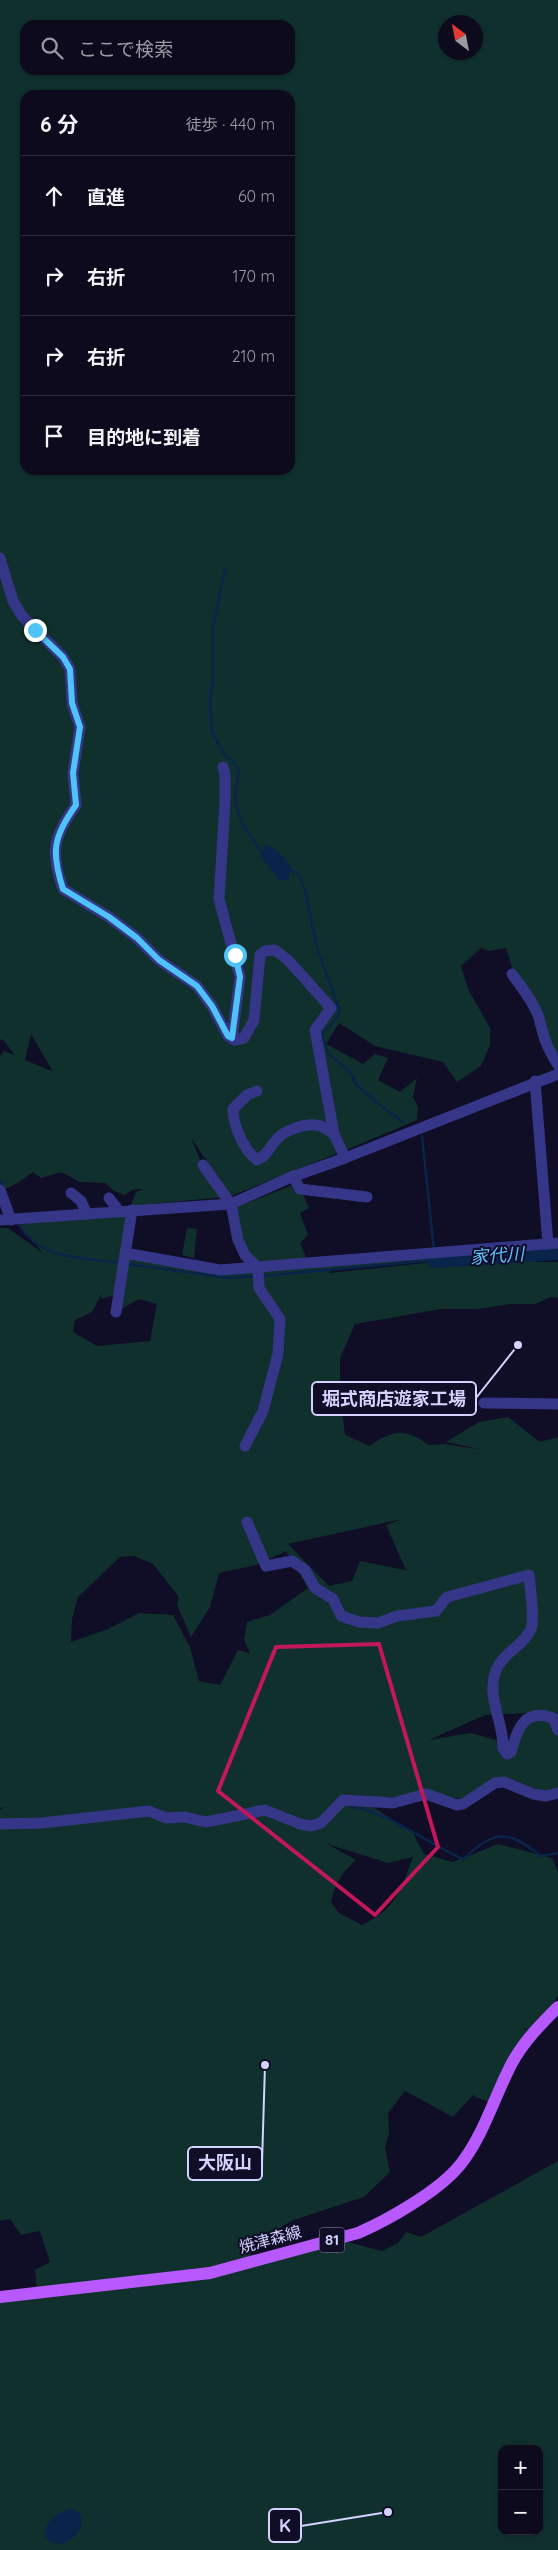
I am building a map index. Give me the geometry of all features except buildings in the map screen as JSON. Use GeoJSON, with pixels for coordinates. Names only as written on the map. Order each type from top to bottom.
{"type":"FeatureCollection","features":[{"type":"Feature","properties":{"kind":"main road","name":"焼津森線"},"geometry":{"type":"LineString","coordinates":[[0,2297],[210,2273],[358,2233],[378,2224],[421,2197],[460,2166],[479,2136],[512,2064],[527,2040],[558,2006]]}},
{"type":"Feature","properties":{"kind":"street"},"geometry":{"type":"LineString","coordinates":[[0,558],[13,601],[22,616],[63,657],[70,669],[72,703],[80,727],[73,773],[76,805],[62,824],[55,840],[55,865],[63,889],[109,917],[137,938],[159,960],[197,986],[212,1006],[228,1036],[232,1038],[244,1038],[254,1020],[260,955],[265,950],[275,950],[288,960],[331,1008],[314,1030],[334,1134],[345,1158]]}},
{"type":"Feature","properties":{"kind":"street"},"geometry":{"type":"LineString","coordinates":[[223,767],[226,775],[219,899],[240,977],[232,1038]]}},
{"type":"Feature","properties":{"kind":"street"},"geometry":{"type":"LineString","coordinates":[[512,974],[532,1004],[545,1044],[558,1066]]}},
{"type":"Feature","properties":{"kind":"street"},"geometry":{"type":"LineString","coordinates":[[0,1190],[11,1220],[232,1204],[293,1176],[345,1158],[535,1081],[558,1074]]}},
{"type":"Feature","properties":{"kind":"street"},"geometry":{"type":"LineString","coordinates":[[124,1258],[258,1274],[434,1253],[553,1244],[535,1081]]}},
{"type":"Feature","properties":{"kind":"street"},"geometry":{"type":"LineString","coordinates":[[257,1091],[240,1101],[233,1109],[233,1118],[248,1154],[257,1160],[264,1157],[276,1140],[286,1132],[313,1125],[322,1126],[334,1134]]}},
{"type":"Feature","properties":{"kind":"street"},"geometry":{"type":"LineString","coordinates":[[203,1165],[232,1204],[238,1240],[245,1255],[258,1274],[259,1288],[280,1319],[281,1329],[278,1354],[263,1411],[245,1446]]}},
{"type":"Feature","properties":{"kind":"street"},"geometry":{"type":"LineString","coordinates":[[293,1176],[300,1189],[367,1198]]}},
{"type":"Feature","properties":{"kind":"street"},"geometry":{"type":"LineString","coordinates":[[71,1193],[81,1201],[87,1214]]}},
{"type":"Feature","properties":{"kind":"street"},"geometry":{"type":"LineString","coordinates":[[109,1198],[118,1211]]}},
{"type":"Feature","properties":{"kind":"street"},"geometry":{"type":"LineString","coordinates":[[116,1312],[132,1210]]}},
{"type":"Feature","properties":{"kind":"street"},"geometry":{"type":"LineString","coordinates":[[484,1403],[558,1404]]}},
{"type":"Feature","properties":{"kind":"street"},"geometry":{"type":"LineString","coordinates":[[247,1522],[266,1566],[292,1561],[304,1570],[315,1588],[333,1599],[341,1616],[359,1622],[378,1624],[397,1616],[436,1610],[448,1597],[529,1575],[532,1626],[526,1638],[503,1659],[495,1673],[493,1700],[503,1748],[507,1754],[511,1752],[522,1724],[530,1716],[542,1714],[552,1718],[558,1730]]}},
{"type":"Feature","properties":{"kind":"street"},"geometry":{"type":"LineString","coordinates":[[0,1824],[42,1823],[148,1811],[166,1818],[184,1818],[206,1822],[265,1810],[300,1824],[311,1826],[321,1823],[343,1800],[393,1803],[426,1794],[457,1805],[463,1804],[495,1783],[504,1782],[532,1794],[546,1796],[558,1793]]}},
{"type":"Feature","properties":{"kind":"highlighted area"},"geometry":{"type":"Polygon","coordinates":[[[379,1644],[438,1847],[375,1915],[218,1791],[276,1647],[379,1644]]]}},
{"type":"Feature","properties":{"kind":"green space"},"geometry":{"type":"Polygon","coordinates":[[[0,0],[558,0],[558,1065],[545,1044],[538,1016],[513,971],[506,948],[488,951],[481,948],[461,966],[468,989],[490,1028],[490,1045],[481,1066],[457,1082],[443,1062],[375,1046],[339,1023],[326,1044],[363,1064],[375,1054],[388,1058],[378,1080],[400,1092],[417,1078],[413,1097],[418,1107],[417,1120],[344,1151],[334,1134],[338,1122],[327,1132],[338,1153],[231,1196],[191,1138],[201,1162],[224,1197],[131,1206],[136,1192],[144,1189],[131,1190],[125,1195],[114,1191],[105,1183],[80,1182],[61,1172],[41,1178],[33,1172],[18,1183],[5,1189],[0,1183],[0,1056],[4,1051],[15,1055],[4,1041],[0,1039],[0,0]],[[31,1034],[25,1060],[52,1070],[31,1034]]]}},
{"type":"Feature","properties":{"kind":"green space"},"geometry":{"type":"Polygon","coordinates":[[[298,1183],[309,1208],[300,1213],[308,1235],[300,1243],[308,1262],[558,1245],[558,1259],[529,1262],[558,1262],[558,1298],[551,1297],[535,1304],[510,1304],[477,1309],[441,1309],[355,1324],[340,1358],[340,1392],[345,1435],[370,1446],[385,1437],[399,1433],[413,1436],[428,1445],[444,1444],[483,1450],[446,1442],[479,1422],[508,1417],[540,1442],[558,1437],[558,1791],[535,1792],[495,1783],[470,1800],[426,1794],[362,1800],[413,1833],[424,1854],[453,1862],[498,1844],[552,1858],[558,1872],[558,1995],[550,2009],[528,2030],[522,2028],[531,2033],[491,2103],[474,2096],[474,2094],[453,2117],[385,2080],[405,2091],[388,2113],[389,2133],[385,2148],[390,2172],[364,2197],[291,2221],[250,2247],[251,2260],[336,2239],[382,2251],[398,2243],[406,2232],[421,2237],[558,2161],[558,2550],[0,2550],[0,2303],[37,2289],[35,2270],[50,2262],[40,2231],[21,2235],[10,2219],[0,2221],[0,1810],[5,1807],[0,1808],[0,1228],[8,1228],[43,1253],[18,1224],[128,1215],[124,1251],[198,1266],[257,1268],[240,1237],[237,1207],[298,1183]],[[423,1260],[292,1273],[330,1270],[329,1273],[435,1262],[423,1260]],[[102,1293],[92,1312],[75,1320],[73,1332],[97,1346],[150,1341],[157,1304],[139,1299],[116,1312],[118,1294],[101,1299],[102,1293]],[[402,1519],[288,1544],[329,1586],[352,1581],[360,1561],[410,1571],[406,1570],[386,1525],[402,1519]],[[286,1551],[256,1565],[219,1573],[210,1607],[191,1637],[177,1605],[179,1597],[153,1564],[134,1556],[120,1557],[78,1597],[72,1619],[71,1642],[108,1629],[139,1613],[173,1615],[190,1647],[199,1681],[220,1685],[238,1650],[250,1653],[244,1640],[247,1622],[270,1615],[308,1588],[286,1551]],[[548,1712],[485,1715],[429,1740],[471,1733],[503,1742],[507,1753],[522,1724],[548,1712]],[[327,1844],[356,1860],[343,1874],[337,1884],[331,1902],[339,1913],[362,1925],[383,1912],[396,1897],[413,1857],[388,1863],[327,1844]]]}},
{"type":"Feature","properties":{"kind":"green space"},"geometry":{"type":"Polygon","coordinates":[[[187,1228],[197,1229],[194,1258],[182,1255],[187,1228]]]}},
{"type":"Feature","properties":{"kind":"water"},"geometry":{"type":"Polygon","coordinates":[[[265,844],[277,850],[290,865],[289,880],[279,880],[261,857],[265,844]]]}},
{"type":"Feature","properties":{"kind":"water"},"geometry":{"type":"Polygon","coordinates":[[[70,2508],[81,2514],[82,2524],[78,2532],[63,2544],[51,2543],[45,2536],[49,2522],[61,2512],[70,2508]]]}},
{"type":"Feature","properties":{"kind":"waterway"},"geometry":{"type":"LineString","coordinates":[[225,569],[213,628],[213,681],[210,700],[212,731],[224,754],[239,771],[235,797],[237,809],[243,825],[264,856]]}},
{"type":"Feature","properties":{"kind":"waterway"},"geometry":{"type":"LineString","coordinates":[[288,869],[297,873],[305,889],[317,948],[340,1011],[336,1019],[321,1035],[329,1054],[351,1073],[355,1083],[377,1103],[403,1122]]}},
{"type":"Feature","properties":{"kind":"waterway"},"geometry":{"type":"LineString","coordinates":[[422,1136],[434,1250]]}},
{"type":"Feature","properties":{"kind":"waterway"},"geometry":{"type":"LineString","coordinates":[[0,1179],[2,1187]]}},
{"type":"Feature","properties":{"kind":"waterway"},"geometry":{"type":"LineString","coordinates":[[17,1221],[36,1244],[49,1250],[76,1258],[120,1263]]}},
{"type":"Feature","properties":{"kind":"waterway","name":"家代川"},"geometry":{"type":"LineString","coordinates":[[435,1260],[558,1252]]}},
{"type":"Feature","properties":{"kind":"waterway"},"geometry":{"type":"LineString","coordinates":[[262,1276],[435,1260],[435,1255]]}},
{"type":"Feature","properties":{"kind":"waterway"},"geometry":{"type":"LineString","coordinates":[[128,1264],[229,1278],[256,1276]]}},
{"type":"Feature","properties":{"kind":"waterway"},"geometry":{"type":"LineString","coordinates":[[350,1806],[394,1822],[463,1859],[484,1843],[501,1836],[519,1841],[540,1856],[558,1853]]}},
{"type":"Feature","properties":{"kind":"place","name":"堀式商店遊家工場"},"geometry":{"type":"Point","coordinates":[518,1345]}},
{"type":"Feature","properties":{"kind":"place","name":"大阪山"},"geometry":{"type":"Point","coordinates":[265,2065]}},
{"type":"Feature","properties":{"kind":"place","name":"K"},"geometry":{"type":"Point","coordinates":[388,2512]}},
{"type":"Feature","properties":{"kind":"route"},"geometry":{"type":"LineString","coordinates":[[35,630],[63,657],[70,669],[72,703],[80,727],[76,742],[73,773],[76,805],[62,824],[55,840],[55,865],[63,889],[109,917],[137,938],[159,960],[197,986],[212,1006],[228,1036],[232,1038],[238,1008],[240,977],[235,955]]}}]}
